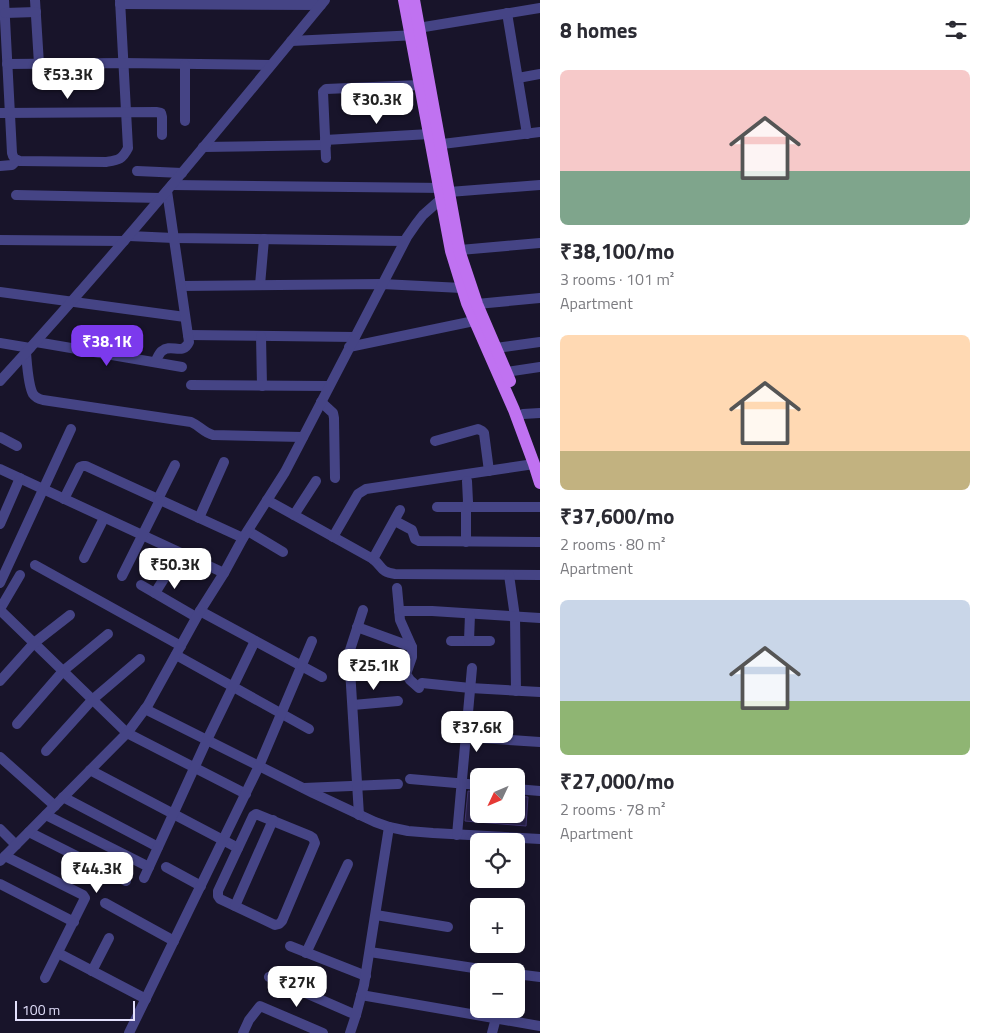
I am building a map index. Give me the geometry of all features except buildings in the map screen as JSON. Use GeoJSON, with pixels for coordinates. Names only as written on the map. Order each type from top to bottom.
{"type":"FeatureCollection","features":[{"type":"Feature","properties":{"kind":"main road"},"geometry":{"type":"LineString","coordinates":[[404,0],[416,33],[444,192],[451,250],[474,321],[537,460]]}},
{"type":"Feature","properties":{"kind":"main road"},"geometry":{"type":"LineString","coordinates":[[414,0],[420,85],[434,141]]}},
{"type":"Feature","properties":{"kind":"main road"},"geometry":{"type":"LineString","coordinates":[[444,192],[477,304],[523,414],[537,460],[540,483]]}},
{"type":"Feature","properties":{"kind":"street"},"geometry":{"type":"LineString","coordinates":[[4,0],[5,113],[13,157],[17,160],[106,162],[117,160],[124,156],[128,148],[120,2],[323,2]]}},
{"type":"Feature","properties":{"kind":"street"},"geometry":{"type":"LineString","coordinates":[[35,0],[39,64]]}},
{"type":"Feature","properties":{"kind":"street"},"geometry":{"type":"LineString","coordinates":[[0,381],[127,238],[323,2]]}},
{"type":"Feature","properties":{"kind":"street"},"geometry":{"type":"LineString","coordinates":[[291,41],[416,33],[507,13],[540,8]]}},
{"type":"Feature","properties":{"kind":"street"},"geometry":{"type":"LineString","coordinates":[[3,20],[36,12]]}},
{"type":"Feature","properties":{"kind":"street"},"geometry":{"type":"LineString","coordinates":[[507,13],[527,134]]}},
{"type":"Feature","properties":{"kind":"street"},"geometry":{"type":"LineString","coordinates":[[5,68],[39,64],[124,63],[271,65]]}},
{"type":"Feature","properties":{"kind":"street"},"geometry":{"type":"LineString","coordinates":[[185,64],[185,121]]}},
{"type":"Feature","properties":{"kind":"street"},"geometry":{"type":"LineString","coordinates":[[518,78],[540,74]]}},
{"type":"Feature","properties":{"kind":"street"},"geometry":{"type":"LineString","coordinates":[[326,158],[324,90],[420,85]]}},
{"type":"Feature","properties":{"kind":"street"},"geometry":{"type":"LineString","coordinates":[[5,113],[156,112],[161,113],[162,135]]}},
{"type":"Feature","properties":{"kind":"street"},"geometry":{"type":"LineString","coordinates":[[203,147],[434,141],[540,132]]}},
{"type":"Feature","properties":{"kind":"street"},"geometry":{"type":"LineString","coordinates":[[0,166],[12,165],[17,160]]}},
{"type":"Feature","properties":{"kind":"street"},"geometry":{"type":"LineString","coordinates":[[137,171],[182,173]]}},
{"type":"Feature","properties":{"kind":"street"},"geometry":{"type":"LineString","coordinates":[[16,195],[167,191],[444,192],[540,185]]}},
{"type":"Feature","properties":{"kind":"street"},"geometry":{"type":"LineString","coordinates":[[155,362],[166,348],[183,348],[189,342],[167,191]]}},
{"type":"Feature","properties":{"kind":"street"},"geometry":{"type":"LineString","coordinates":[[45,978],[85,900],[84,897],[3,858],[127,733],[145,710],[198,614],[285,472],[404,241],[444,192]]}},
{"type":"Feature","properties":{"kind":"street"},"geometry":{"type":"LineString","coordinates":[[0,240],[174,238],[404,241]]}},
{"type":"Feature","properties":{"kind":"street"},"geometry":{"type":"LineString","coordinates":[[260,285],[264,239]]}},
{"type":"Feature","properties":{"kind":"street"},"geometry":{"type":"LineString","coordinates":[[460,250],[540,243]]}},
{"type":"Feature","properties":{"kind":"street"},"geometry":{"type":"LineString","coordinates":[[181,286],[382,284],[462,288]]}},
{"type":"Feature","properties":{"kind":"street"},"geometry":{"type":"LineString","coordinates":[[0,292],[185,317]]}},
{"type":"Feature","properties":{"kind":"street"},"geometry":{"type":"LineString","coordinates":[[477,304],[540,298]]}},
{"type":"Feature","properties":{"kind":"street"},"geometry":{"type":"LineString","coordinates":[[349,347],[474,321]]}},
{"type":"Feature","properties":{"kind":"street"},"geometry":{"type":"LineString","coordinates":[[188,334],[355,337]]}},
{"type":"Feature","properties":{"kind":"street"},"geometry":{"type":"LineString","coordinates":[[261,336],[262,386]]}},
{"type":"Feature","properties":{"kind":"street"},"geometry":{"type":"LineString","coordinates":[[496,348],[540,342]]}},
{"type":"Feature","properties":{"kind":"street"},"geometry":{"type":"LineString","coordinates":[[0,343],[182,367]]}},
{"type":"Feature","properties":{"kind":"street"},"geometry":{"type":"LineString","coordinates":[[31,348],[31,388],[34,395],[43,400],[191,422],[213,435],[303,437]]}},
{"type":"Feature","properties":{"kind":"street"},"geometry":{"type":"LineString","coordinates":[[506,372],[540,367]]}},
{"type":"Feature","properties":{"kind":"street"},"geometry":{"type":"LineString","coordinates":[[191,385],[329,386]]}},
{"type":"Feature","properties":{"kind":"street"},"geometry":{"type":"LineString","coordinates":[[321,402],[333,413],[334,418],[335,478]]}},
{"type":"Feature","properties":{"kind":"street"},"geometry":{"type":"LineString","coordinates":[[523,414],[540,413]]}},
{"type":"Feature","properties":{"kind":"street"},"geometry":{"type":"LineString","coordinates":[[0,582],[70,429]]}},
{"type":"Feature","properties":{"kind":"street"},"geometry":{"type":"LineString","coordinates":[[435,441],[478,429],[482,430],[489,471]]}},
{"type":"Feature","properties":{"kind":"street"},"geometry":{"type":"LineString","coordinates":[[0,437],[17,446]]}},
{"type":"Feature","properties":{"kind":"street"},"geometry":{"type":"LineString","coordinates":[[334,537],[358,494],[366,489],[489,471],[537,460]]}},
{"type":"Feature","properties":{"kind":"street"},"geometry":{"type":"LineString","coordinates":[[199,518],[224,462]]}},
{"type":"Feature","properties":{"kind":"street"},"geometry":{"type":"LineString","coordinates":[[122,576],[143,536],[175,464]]}},
{"type":"Feature","properties":{"kind":"street"},"geometry":{"type":"LineString","coordinates":[[64,499],[80,467],[84,466],[199,518],[284,552]]}},
{"type":"Feature","properties":{"kind":"street"},"geometry":{"type":"LineString","coordinates":[[0,469],[224,573]]}},
{"type":"Feature","properties":{"kind":"street"},"geometry":{"type":"LineString","coordinates":[[0,524],[20,478]]}},
{"type":"Feature","properties":{"kind":"street"},"geometry":{"type":"LineString","coordinates":[[294,515],[316,481]]}},
{"type":"Feature","properties":{"kind":"street"},"geometry":{"type":"LineString","coordinates":[[466,481],[468,502],[466,507],[466,542]]}},
{"type":"Feature","properties":{"kind":"street"},"geometry":{"type":"LineString","coordinates":[[267,500],[373,560],[387,573],[540,575]]}},
{"type":"Feature","properties":{"kind":"street"},"geometry":{"type":"LineString","coordinates":[[437,507],[540,507]]}},
{"type":"Feature","properties":{"kind":"street"},"geometry":{"type":"LineString","coordinates":[[373,560],[400,510]]}},
{"type":"Feature","properties":{"kind":"street"},"geometry":{"type":"LineString","coordinates":[[84,558],[104,518]]}},
{"type":"Feature","properties":{"kind":"street"},"geometry":{"type":"LineString","coordinates":[[395,521],[412,530],[415,538],[419,541],[540,542]]}},
{"type":"Feature","properties":{"kind":"street"},"geometry":{"type":"LineString","coordinates":[[154,593],[180,553]]}},
{"type":"Feature","properties":{"kind":"street"},"geometry":{"type":"LineString","coordinates":[[35,565],[178,650],[233,686],[310,728]]}},
{"type":"Feature","properties":{"kind":"street"},"geometry":{"type":"LineString","coordinates":[[20,575],[0,610],[92,700],[127,733],[246,794]]}},
{"type":"Feature","properties":{"kind":"street"},"geometry":{"type":"LineString","coordinates":[[509,575],[515,617],[516,691]]}},
{"type":"Feature","properties":{"kind":"street"},"geometry":{"type":"LineString","coordinates":[[141,585],[154,593],[255,640],[322,677]]}},
{"type":"Feature","properties":{"kind":"street"},"geometry":{"type":"LineString","coordinates":[[397,588],[400,620],[412,648],[412,657],[406,674],[410,680],[420,686],[540,692]]}},
{"type":"Feature","properties":{"kind":"street"},"geometry":{"type":"LineString","coordinates":[[359,814],[349,653],[363,610]]}},
{"type":"Feature","properties":{"kind":"street"},"geometry":{"type":"LineString","coordinates":[[399,610],[540,618]]}},
{"type":"Feature","properties":{"kind":"street"},"geometry":{"type":"LineString","coordinates":[[469,641],[470,614]]}},
{"type":"Feature","properties":{"kind":"street"},"geometry":{"type":"LineString","coordinates":[[0,681],[34,643],[70,615]]}},
{"type":"Feature","properties":{"kind":"street"},"geometry":{"type":"LineString","coordinates":[[357,627],[412,648]]}},
{"type":"Feature","properties":{"kind":"street"},"geometry":{"type":"LineString","coordinates":[[16,724],[63,671],[108,634]]}},
{"type":"Feature","properties":{"kind":"street"},"geometry":{"type":"LineString","coordinates":[[144,878],[255,640]]}},
{"type":"Feature","properties":{"kind":"street"},"geometry":{"type":"LineString","coordinates":[[451,641],[490,641]]}},
{"type":"Feature","properties":{"kind":"street"},"geometry":{"type":"LineString","coordinates":[[130,1033],[246,794],[312,642]]}},
{"type":"Feature","properties":{"kind":"street"},"geometry":{"type":"LineString","coordinates":[[46,751],[92,700],[140,659]]}},
{"type":"Feature","properties":{"kind":"street"},"geometry":{"type":"LineString","coordinates":[[457,835],[472,668]]}},
{"type":"Feature","properties":{"kind":"street"},"geometry":{"type":"LineString","coordinates":[[353,705],[398,701]]}},
{"type":"Feature","properties":{"kind":"street"},"geometry":{"type":"LineString","coordinates":[[145,710],[303,788],[389,827],[408,831],[457,835],[540,839]]}},
{"type":"Feature","properties":{"kind":"street"},"geometry":{"type":"LineString","coordinates":[[466,737],[540,742]]}},
{"type":"Feature","properties":{"kind":"street"},"geometry":{"type":"LineString","coordinates":[[0,757],[55,806]]}},
{"type":"Feature","properties":{"kind":"street"},"geometry":{"type":"LineString","coordinates":[[90,770],[238,848]]}},
{"type":"Feature","properties":{"kind":"street"},"geometry":{"type":"LineString","coordinates":[[410,778],[470,784]]}},
{"type":"Feature","properties":{"kind":"street"},"geometry":{"type":"LineString","coordinates":[[303,788],[398,784]]}},
{"type":"Feature","properties":{"kind":"street"},"geometry":{"type":"LineString","coordinates":[[525,790],[540,791]]}},
{"type":"Feature","properties":{"kind":"street"},"geometry":{"type":"LineString","coordinates":[[63,797],[158,847]]}},
{"type":"Feature","properties":{"kind":"street"},"geometry":{"type":"LineString","coordinates":[[256,814],[313,838],[315,843],[282,921],[279,924],[275,925],[220,899],[218,896],[218,891],[238,848],[253,816],[256,814]]}},
{"type":"Feature","properties":{"kind":"street"},"geometry":{"type":"LineString","coordinates":[[46,815],[149,867]]}},
{"type":"Feature","properties":{"kind":"street"},"geometry":{"type":"LineString","coordinates":[[235,906],[273,820]]}},
{"type":"Feature","properties":{"kind":"street"},"geometry":{"type":"LineString","coordinates":[[350,1033],[366,976],[389,827]]}},
{"type":"Feature","properties":{"kind":"street"},"geometry":{"type":"LineString","coordinates":[[0,829],[16,845]]}},
{"type":"Feature","properties":{"kind":"street"},"geometry":{"type":"LineString","coordinates":[[29,832],[126,881]]}},
{"type":"Feature","properties":{"kind":"street"},"geometry":{"type":"LineString","coordinates":[[306,953],[348,864]]}},
{"type":"Feature","properties":{"kind":"street"},"geometry":{"type":"LineString","coordinates":[[166,867],[201,886]]}},
{"type":"Feature","properties":{"kind":"street"},"geometry":{"type":"LineString","coordinates":[[0,884],[74,922]]}},
{"type":"Feature","properties":{"kind":"street"},"geometry":{"type":"LineString","coordinates":[[105,903],[174,941]]}},
{"type":"Feature","properties":{"kind":"street"},"geometry":{"type":"LineString","coordinates":[[376,915],[448,927]]}},
{"type":"Feature","properties":{"kind":"street"},"geometry":{"type":"LineString","coordinates":[[92,971],[109,938]]}},
{"type":"Feature","properties":{"kind":"street"},"geometry":{"type":"LineString","coordinates":[[290,946],[366,976]]}},
{"type":"Feature","properties":{"kind":"street"},"geometry":{"type":"LineString","coordinates":[[370,952],[470,967]]}},
{"type":"Feature","properties":{"kind":"street"},"geometry":{"type":"LineString","coordinates":[[58,953],[146,999]]}},
{"type":"Feature","properties":{"kind":"street"},"geometry":{"type":"LineString","coordinates":[[525,975],[540,977]]}},
{"type":"Feature","properties":{"kind":"street"},"geometry":{"type":"LineString","coordinates":[[269,977],[356,1015]]}},
{"type":"Feature","properties":{"kind":"street"},"geometry":{"type":"LineString","coordinates":[[361,995],[470,1014]]}},
{"type":"Feature","properties":{"kind":"street"},"geometry":{"type":"LineString","coordinates":[[243,1033],[249,1020],[260,1006],[323,1033]]}},
{"type":"Feature","properties":{"kind":"street"},"geometry":{"type":"LineString","coordinates":[[492,1033],[496,1018],[540,1026]]}}]}
